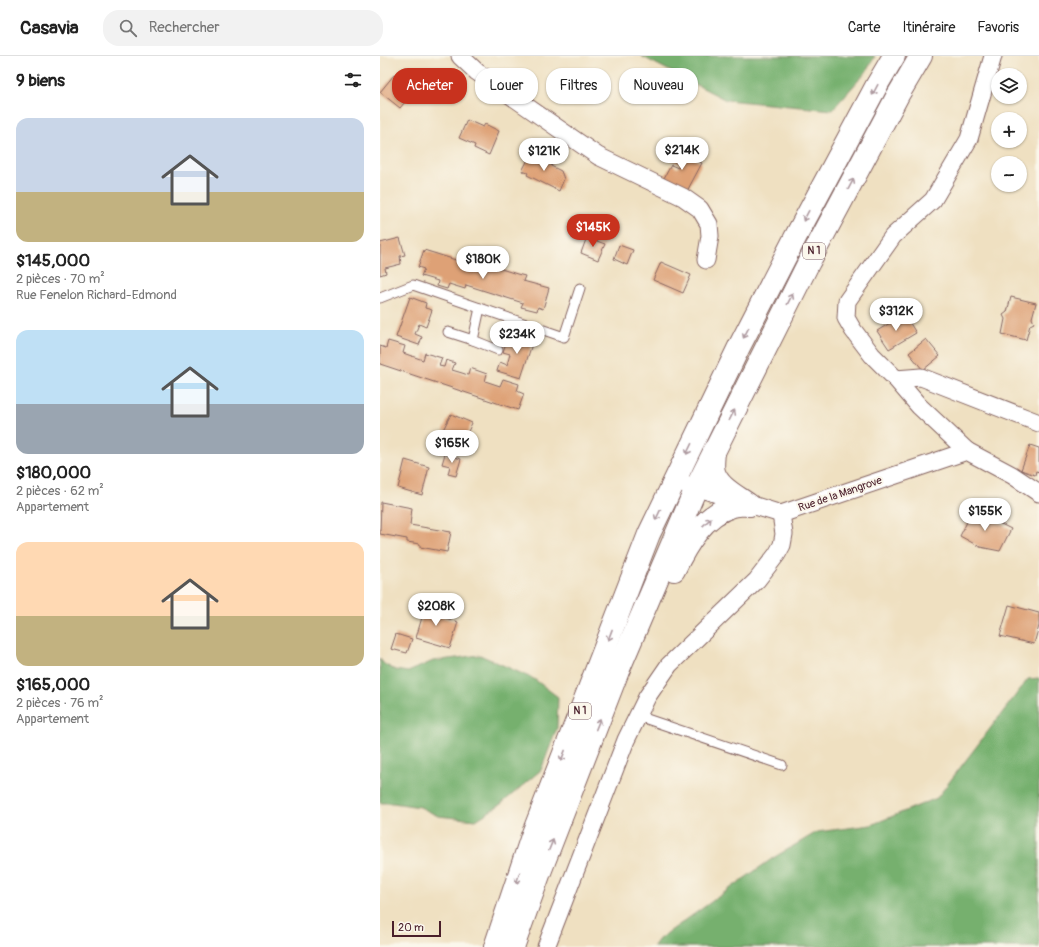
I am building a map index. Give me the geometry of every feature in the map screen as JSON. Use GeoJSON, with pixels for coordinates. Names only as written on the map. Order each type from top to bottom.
{"type":"FeatureCollection","features":[{"type":"Feature","properties":{"kind":"main road","name":"N 1"},"geometry":{"type":"LineString","coordinates":[[495,947],[532,836],[649,534],[674,479],[739,347],[796,236],[894,56]]}},
{"type":"Feature","properties":{"kind":"main road","name":"N 1"},"geometry":{"type":"LineString","coordinates":[[513,947],[540,872],[618,671],[704,490],[714,450],[809,262],[898,95],[921,56]]}},
{"type":"Feature","properties":{"kind":"main road"},"geometry":{"type":"LineString","coordinates":[[714,450],[713,464],[714,472],[717,478],[727,489],[749,504]]}},
{"type":"Feature","properties":{"kind":"main road"},"geometry":{"type":"LineString","coordinates":[[618,671],[649,618],[687,546],[701,527],[714,515],[724,509],[735,505],[749,504]]}},
{"type":"Feature","properties":{"kind":"street"},"geometry":{"type":"LineString","coordinates":[[460,56],[477,72],[598,156],[683,197],[700,209],[709,224],[710,236],[706,260]]}},
{"type":"Feature","properties":{"kind":"street"},"geometry":{"type":"LineString","coordinates":[[993,56],[969,139],[933,200],[893,236],[847,301],[846,318],[872,356],[896,379],[919,406],[967,452],[1012,476],[1039,493]]}},
{"type":"Feature","properties":{"kind":"street"},"geometry":{"type":"LineString","coordinates":[[896,379],[921,377],[1039,423]]}},
{"type":"Feature","properties":{"kind":"street","name":"Rue de la Mangrove"},"geometry":{"type":"LineString","coordinates":[[780,514],[967,452]]}},
{"type":"Feature","properties":{"kind":"street"},"geometry":{"type":"LineString","coordinates":[[546,947],[626,740],[648,697],[669,665],[758,580],[782,545],[784,534],[780,514],[674,479]]}},
{"type":"Feature","properties":{"kind":"lane"},"geometry":{"type":"LineString","coordinates":[[380,298],[414,285],[564,337],[580,288]]}},
{"type":"Feature","properties":{"kind":"lane"},"geometry":{"type":"LineString","coordinates":[[473,340],[480,308]]}},
{"type":"Feature","properties":{"kind":"lane"},"geometry":{"type":"LineString","coordinates":[[448,332],[498,350]]}},
{"type":"Feature","properties":{"kind":"lane"},"geometry":{"type":"LineString","coordinates":[[638,716],[782,765]]}},
{"type":"Feature","properties":{"kind":"green space"},"geometry":{"type":"Polygon","coordinates":[[[641,56],[875,56],[866,72],[832,110],[726,100],[698,86],[698,68],[664,68],[641,56]]]}},
{"type":"Feature","properties":{"kind":"green space"},"geometry":{"type":"Polygon","coordinates":[[[480,655],[534,679],[558,697],[557,728],[541,770],[501,804],[476,820],[438,816],[420,807],[393,803],[380,803],[380,659],[384,664],[395,670],[408,672],[433,661],[480,655]]]}},
{"type":"Feature","properties":{"kind":"green space"},"geometry":{"type":"Polygon","coordinates":[[[1039,678],[1039,947],[653,947],[659,939],[773,858],[817,832],[871,825],[937,798],[1028,679],[1039,678]]]}},
{"type":"Feature","properties":{"kind":"building"},"geometry":{"type":"Polygon","coordinates":[[[392,77],[392,102],[380,92],[392,77]]]}},
{"type":"Feature","properties":{"kind":"building"},"geometry":{"type":"Polygon","coordinates":[[[395,104],[403,104],[400,108],[395,104]]]}},
{"type":"Feature","properties":{"kind":"building"},"geometry":{"type":"Polygon","coordinates":[[[467,120],[483,127],[485,124],[499,131],[489,155],[474,148],[475,145],[459,138],[467,120]]]}},
{"type":"Feature","properties":{"kind":"building"},"geometry":{"type":"Polygon","coordinates":[[[676,149],[702,163],[686,193],[663,180],[671,165],[678,168],[680,164],[670,159],[676,149]]]}},
{"type":"Feature","properties":{"kind":"building"},"geometry":{"type":"Polygon","coordinates":[[[531,154],[536,156],[537,154],[546,159],[545,161],[552,164],[551,166],[561,171],[564,179],[559,191],[522,171],[531,154]]]}},
{"type":"Feature","properties":{"kind":"building"},"geometry":{"type":"Polygon","coordinates":[[[588,234],[595,237],[594,240],[605,244],[598,260],[581,253],[588,234]]]}},
{"type":"Feature","properties":{"kind":"building"},"geometry":{"type":"Polygon","coordinates":[[[400,238],[405,255],[400,256],[401,264],[385,268],[386,273],[380,275],[380,243],[400,238]]]}},
{"type":"Feature","properties":{"kind":"building"},"geometry":{"type":"Polygon","coordinates":[[[619,245],[633,250],[627,265],[614,259],[619,245]]]}},
{"type":"Feature","properties":{"kind":"building"},"geometry":{"type":"Polygon","coordinates":[[[424,250],[478,267],[479,262],[525,276],[523,281],[549,288],[543,309],[538,307],[537,311],[521,307],[523,303],[466,285],[465,289],[449,284],[447,289],[437,286],[438,281],[421,276],[424,269],[418,267],[424,250]]]}},
{"type":"Feature","properties":{"kind":"building"},"geometry":{"type":"Polygon","coordinates":[[[661,262],[691,275],[683,293],[653,280],[661,262]]]}},
{"type":"Feature","properties":{"kind":"building"},"geometry":{"type":"Polygon","coordinates":[[[410,297],[426,303],[425,308],[432,310],[426,327],[419,324],[415,334],[422,337],[419,345],[396,337],[410,297]]]}},
{"type":"Feature","properties":{"kind":"building"},"geometry":{"type":"Polygon","coordinates":[[[1011,297],[1036,303],[1032,318],[1034,323],[1030,325],[1026,340],[1002,334],[1005,319],[1003,315],[1007,312],[1011,297]]]}},
{"type":"Feature","properties":{"kind":"building"},"geometry":{"type":"Polygon","coordinates":[[[903,315],[916,333],[889,349],[877,331],[903,315]]]}},
{"type":"Feature","properties":{"kind":"building"},"geometry":{"type":"Polygon","coordinates":[[[517,332],[534,338],[521,378],[497,371],[500,362],[507,365],[510,354],[503,352],[508,336],[516,338],[517,332]]]}},
{"type":"Feature","properties":{"kind":"building"},"geometry":{"type":"Polygon","coordinates":[[[926,339],[940,356],[923,370],[909,353],[926,339]]]}},
{"type":"Feature","properties":{"kind":"building"},"geometry":{"type":"Polygon","coordinates":[[[388,341],[405,346],[403,353],[423,360],[425,353],[442,358],[439,366],[444,367],[446,360],[455,363],[452,370],[468,375],[470,368],[487,374],[485,381],[500,386],[503,379],[519,384],[517,391],[524,394],[518,410],[380,364],[380,346],[386,348],[388,341]]]}},
{"type":"Feature","properties":{"kind":"building"},"geometry":{"type":"Polygon","coordinates":[[[451,414],[472,423],[464,440],[443,430],[451,414]]]}},
{"type":"Feature","properties":{"kind":"building"},"geometry":{"type":"Polygon","coordinates":[[[1030,445],[1039,448],[1039,472],[1036,471],[1035,475],[1021,470],[1030,445]]]}},
{"type":"Feature","properties":{"kind":"building"},"geometry":{"type":"Polygon","coordinates":[[[445,454],[461,459],[456,476],[448,474],[450,466],[442,464],[445,454]]]}},
{"type":"Feature","properties":{"kind":"building"},"geometry":{"type":"Polygon","coordinates":[[[405,460],[429,467],[422,495],[398,488],[405,460]]]}},
{"type":"Feature","properties":{"kind":"building"},"geometry":{"type":"Polygon","coordinates":[[[381,502],[412,508],[410,525],[451,532],[447,552],[420,547],[420,544],[407,542],[407,539],[380,534],[381,502]]]}},
{"type":"Feature","properties":{"kind":"building"},"geometry":{"type":"Polygon","coordinates":[[[973,510],[1011,529],[1000,551],[980,547],[960,536],[973,510]]]}},
{"type":"Feature","properties":{"kind":"building"},"geometry":{"type":"Polygon","coordinates":[[[427,600],[439,604],[436,615],[458,622],[450,648],[416,638],[427,600]]]}},
{"type":"Feature","properties":{"kind":"building"},"geometry":{"type":"Polygon","coordinates":[[[1009,605],[1039,613],[1039,626],[1034,644],[1000,636],[1009,605]]]}},
{"type":"Feature","properties":{"kind":"building"},"geometry":{"type":"Polygon","coordinates":[[[396,634],[412,639],[407,653],[391,649],[396,634]]]}}]}
